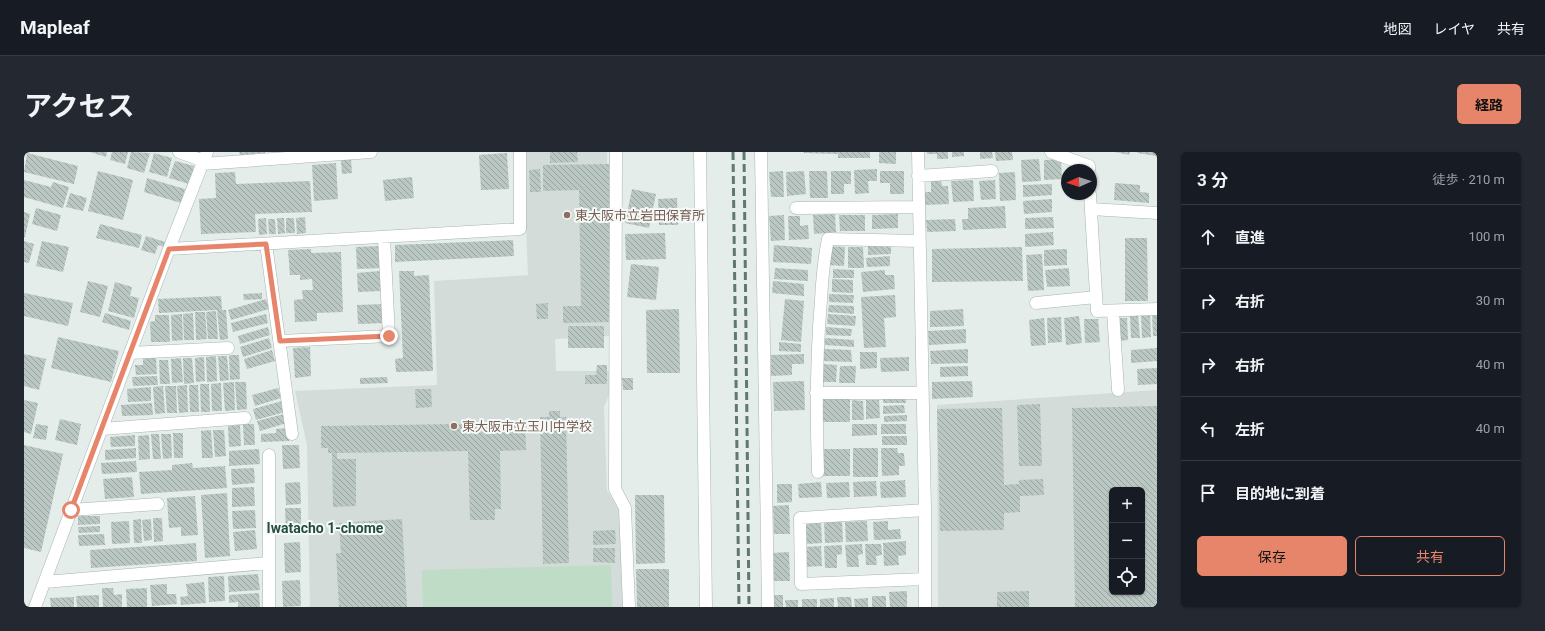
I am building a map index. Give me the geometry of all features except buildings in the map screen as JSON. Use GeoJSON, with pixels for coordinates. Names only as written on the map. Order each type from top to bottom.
{"type":"FeatureCollection","features":[{"type":"Feature","properties":{"kind":"street"},"geometry":{"type":"LineString","coordinates":[[179,152],[204,159],[371,152]]}},
{"type":"Feature","properties":{"kind":"street"},"geometry":{"type":"LineString","coordinates":[[169,249],[520,228],[520,152]]}},
{"type":"Feature","properties":{"kind":"street"},"geometry":{"type":"LineString","coordinates":[[616,152],[615,489],[625,508],[629,607]]}},
{"type":"Feature","properties":{"kind":"street"},"geometry":{"type":"LineString","coordinates":[[700,152],[706,607]]}},
{"type":"Feature","properties":{"kind":"street"},"geometry":{"type":"LineString","coordinates":[[761,152],[768,607]]}},
{"type":"Feature","properties":{"kind":"street"},"geometry":{"type":"LineString","coordinates":[[918,152],[925,510],[925,607]]}},
{"type":"Feature","properties":{"kind":"street"},"geometry":{"type":"LineString","coordinates":[[1050,152],[1083,164]]}},
{"type":"Feature","properties":{"kind":"street"},"geometry":{"type":"LineString","coordinates":[[35,607],[204,159]]}},
{"type":"Feature","properties":{"kind":"street"},"geometry":{"type":"LineString","coordinates":[[918,176],[992,171]]}},
{"type":"Feature","properties":{"kind":"street"},"geometry":{"type":"LineString","coordinates":[[1090,200],[1097,311],[1157,310]]}},
{"type":"Feature","properties":{"kind":"street"},"geometry":{"type":"LineString","coordinates":[[796,208],[919,207]]}},
{"type":"Feature","properties":{"kind":"street"},"geometry":{"type":"LineString","coordinates":[[1091,209],[1157,213]]}},
{"type":"Feature","properties":{"kind":"street"},"geometry":{"type":"LineString","coordinates":[[280,341],[389,336],[384,237]]}},
{"type":"Feature","properties":{"kind":"street"},"geometry":{"type":"LineString","coordinates":[[818,472],[816,393],[818,328],[824,256],[828,239],[919,241]]}},
{"type":"Feature","properties":{"kind":"street"},"geometry":{"type":"LineString","coordinates":[[266,244],[292,434]]}},
{"type":"Feature","properties":{"kind":"street"},"geometry":{"type":"LineString","coordinates":[[1036,303],[1096,297]]}},
{"type":"Feature","properties":{"kind":"street"},"geometry":{"type":"LineString","coordinates":[[1113,311],[1118,390]]}},
{"type":"Feature","properties":{"kind":"street"},"geometry":{"type":"LineString","coordinates":[[130,353],[228,348]]}},
{"type":"Feature","properties":{"kind":"street"},"geometry":{"type":"LineString","coordinates":[[816,393],[922,393]]}},
{"type":"Feature","properties":{"kind":"street"},"geometry":{"type":"LineString","coordinates":[[102,429],[245,418]]}},
{"type":"Feature","properties":{"kind":"street"},"geometry":{"type":"LineString","coordinates":[[269,454],[269,607]]}},
{"type":"Feature","properties":{"kind":"street"},"geometry":{"type":"LineString","coordinates":[[71,510],[158,504]]}},
{"type":"Feature","properties":{"kind":"street"},"geometry":{"type":"LineString","coordinates":[[925,510],[800,518],[801,584],[925,578]]}},
{"type":"Feature","properties":{"kind":"street"},"geometry":{"type":"LineString","coordinates":[[45,582],[269,563]]}},
{"type":"Feature","properties":{"kind":"shaded area","name":"東大阪市立玉川中学校"},"geometry":{"type":"Polygon","coordinates":[[[526,152],[607,152],[610,336],[555,339],[556,371],[610,371],[611,390],[604,407],[607,490],[619,510],[623,607],[310,607],[307,445],[295,391],[437,385],[434,281],[528,275],[523,156],[526,152]]]}},
{"type":"Feature","properties":{"kind":"shaded area"},"geometry":{"type":"Polygon","coordinates":[[[1157,390],[1157,607],[938,607],[937,405],[1157,390]]]}},
{"type":"Feature","properties":{"kind":"green space"},"geometry":{"type":"Polygon","coordinates":[[[611,565],[612,607],[423,607],[422,570],[611,565]]]}},
{"type":"Feature","properties":{"kind":"railway"},"geometry":{"type":"LineString","coordinates":[[733,152],[739,607]]}},
{"type":"Feature","properties":{"kind":"railway"},"geometry":{"type":"LineString","coordinates":[[744,152],[749,607]]}},
{"type":"Feature","properties":{"kind":"place","name":"東大阪市立岩田保育所"},"geometry":{"type":"Point","coordinates":[567,215]}},
{"type":"Feature","properties":{"kind":"place","name":"東大阪市立玉川中学校"},"geometry":{"type":"Point","coordinates":[454,426]}},
{"type":"Feature","properties":{"kind":"district","name":"Iwatacho 1-chome"},"geometry":{"type":"Point","coordinates":[325,528]}},
{"type":"Feature","properties":{"kind":"route"},"geometry":{"type":"LineString","coordinates":[[71,510],[169,249],[266,244],[280,341],[389,336]]}}]}
